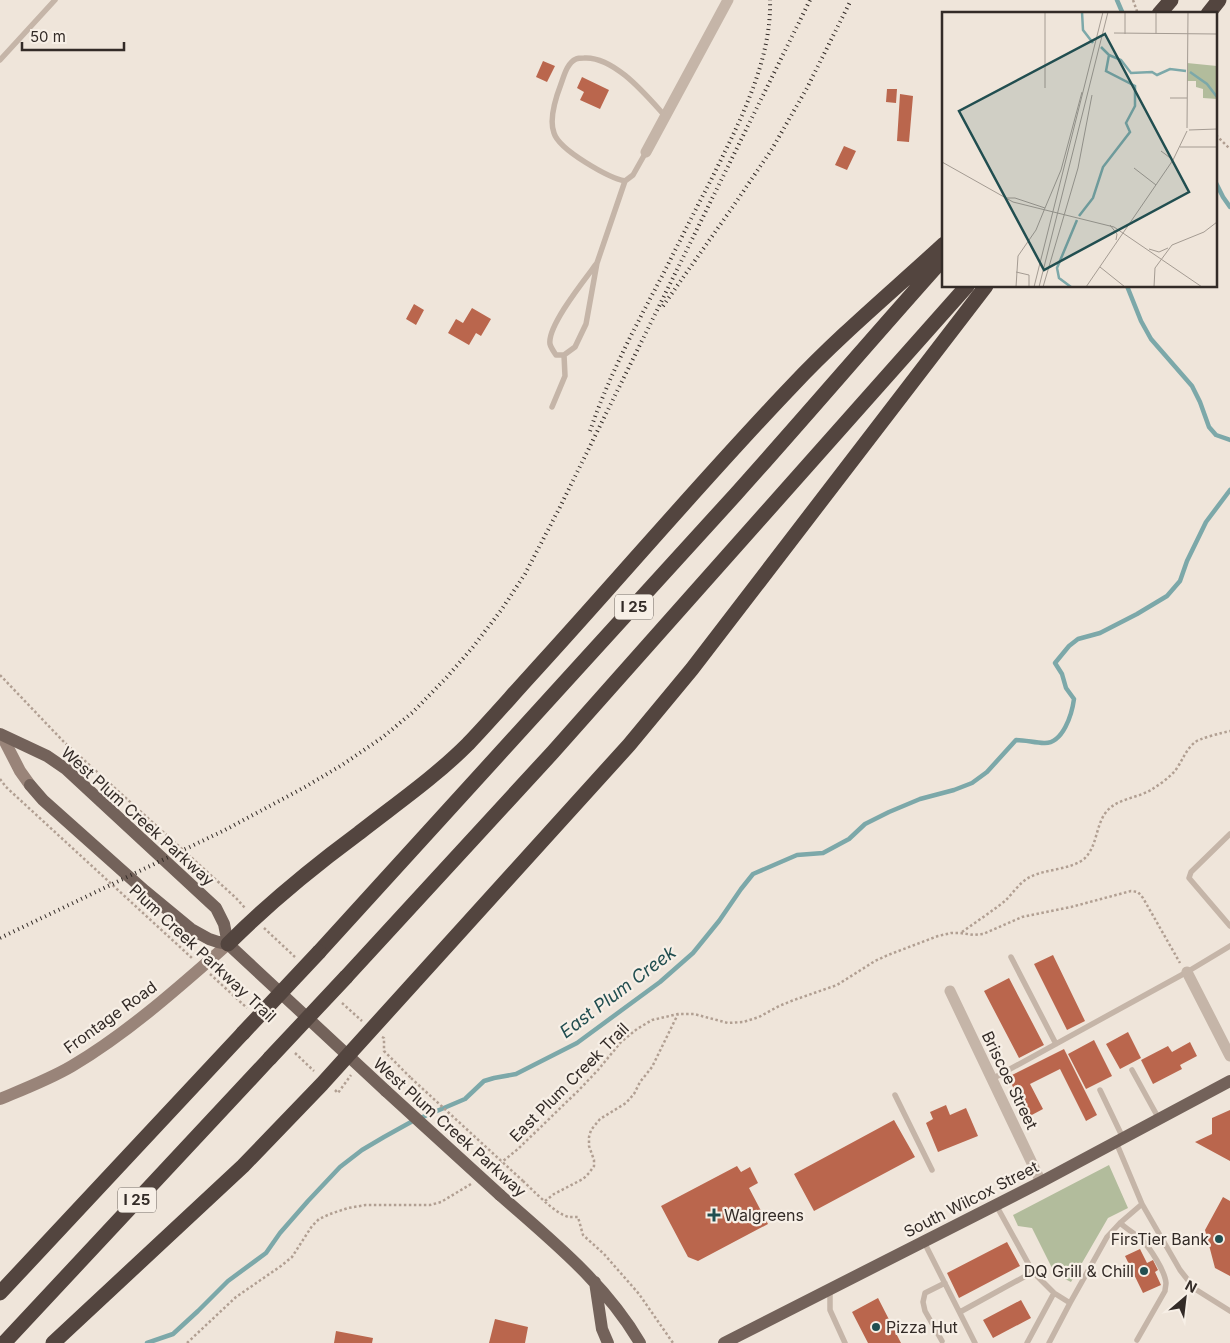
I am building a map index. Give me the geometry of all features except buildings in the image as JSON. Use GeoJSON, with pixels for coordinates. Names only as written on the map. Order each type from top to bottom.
{"type":"FeatureCollection","features":[{"type":"Feature","properties":{"kind":"highway"},"geometry":{"type":"LineString","coordinates":[[1161,12],[1171,0]]}},
{"type":"Feature","properties":{"kind":"highway"},"geometry":{"type":"LineString","coordinates":[[1210,12],[1219,0]]}},
{"type":"Feature","properties":{"kind":"highway"},"geometry":{"type":"LineString","coordinates":[[228,944],[254,918],[323,860],[400,802],[467,744],[567,636],[750,430],[838,340],[942,246]]}},
{"type":"Feature","properties":{"kind":"highway","name":"I 25"},"geometry":{"type":"LineString","coordinates":[[0,1294],[319,952],[578,669],[737,493],[942,260]]}},
{"type":"Feature","properties":{"kind":"highway","name":"I 25"},"geometry":{"type":"LineString","coordinates":[[4,1343],[553,752],[965,288]]}},
{"type":"Feature","properties":{"kind":"highway"},"geometry":{"type":"LineString","coordinates":[[53,1343],[243,1166],[325,1081],[353,1061],[371,1029],[629,745],[679,684],[984,288]]}},
{"type":"Feature","properties":{"kind":"main road","name":"West Plum Creek Parkway"},"geometry":{"type":"LineString","coordinates":[[1,735],[20,771],[43,800],[145,891],[191,929],[208,938],[228,944],[353,1061],[565,1253],[616,1307],[640,1343]]}},
{"type":"Feature","properties":{"kind":"main road","name":"West Plum Creek Parkway"},"geometry":{"type":"LineString","coordinates":[[1,735],[47,756],[66,769],[216,908],[224,924],[228,944]]}},
{"type":"Feature","properties":{"kind":"main road","name":"Frontage Road"},"geometry":{"type":"LineString","coordinates":[[0,1099],[43,1081],[89,1055],[148,1012],[228,944]]}},
{"type":"Feature","properties":{"kind":"main road","name":"South Wilcox Street"},"geometry":{"type":"LineString","coordinates":[[724,1343],[1041,1182],[1230,1081]]}},
{"type":"Feature","properties":{"kind":"main road"},"geometry":{"type":"LineString","coordinates":[[594,1282],[602,1329],[608,1343]]}},
{"type":"Feature","properties":{"kind":"street"},"geometry":{"type":"LineString","coordinates":[[646,152],[728,0]]}},
{"type":"Feature","properties":{"kind":"street"},"geometry":{"type":"LineString","coordinates":[[1187,972],[1230,1056]]}},
{"type":"Feature","properties":{"kind":"street","name":"Briscoe Street"},"geometry":{"type":"LineString","coordinates":[[950,991],[1041,1182]]}},
{"type":"Feature","properties":{"kind":"lane"},"geometry":{"type":"LineString","coordinates":[[0,60],[55,0]]}},
{"type":"Feature","properties":{"kind":"lane"},"geometry":{"type":"LineString","coordinates":[[626,181],[617,180],[606,175],[580,159],[561,144],[554,133],[555,102],[568,66],[577,58],[592,57],[611,65],[643,92],[665,116]]}},
{"type":"Feature","properties":{"kind":"lane"},"geometry":{"type":"LineString","coordinates":[[597,263],[552,330],[550,344],[556,355],[564,355],[575,347],[586,324],[597,263],[626,181],[633,175],[646,152]]}},
{"type":"Feature","properties":{"kind":"lane"},"geometry":{"type":"LineString","coordinates":[[552,407],[565,376],[564,355]]}},
{"type":"Feature","properties":{"kind":"lane"},"geometry":{"type":"LineString","coordinates":[[1230,834],[1190,872],[1190,878],[1230,926]]}},
{"type":"Feature","properties":{"kind":"lane"},"geometry":{"type":"LineString","coordinates":[[992,1080],[1187,972],[1230,946]]}},
{"type":"Feature","properties":{"kind":"lane"},"geometry":{"type":"LineString","coordinates":[[1011,958],[1056,1044]]}},
{"type":"Feature","properties":{"kind":"lane"},"geometry":{"type":"LineString","coordinates":[[1132,1070],[1159,1119]]}},
{"type":"Feature","properties":{"kind":"lane"},"geometry":{"type":"LineString","coordinates":[[1100,1090],[1142,1204],[1180,1270],[1195,1289],[1230,1311]]}},
{"type":"Feature","properties":{"kind":"lane"},"geometry":{"type":"LineString","coordinates":[[895,1095],[932,1170]]}},
{"type":"Feature","properties":{"kind":"lane"},"geometry":{"type":"LineString","coordinates":[[1049,1343],[1107,1237],[1120,1222],[1142,1204]]}},
{"type":"Feature","properties":{"kind":"lane"},"geometry":{"type":"LineString","coordinates":[[996,1205],[1032,1272],[1054,1293],[1070,1302]]}},
{"type":"Feature","properties":{"kind":"lane"},"geometry":{"type":"LineString","coordinates":[[1120,1222],[1149,1248],[1164,1274],[1166,1284],[1165,1291],[1138,1340]]}},
{"type":"Feature","properties":{"kind":"lane"},"geometry":{"type":"LineString","coordinates":[[924,1242],[976,1343]]}},
{"type":"Feature","properties":{"kind":"lane"},"geometry":{"type":"LineString","coordinates":[[960,1312],[1032,1272]]}},
{"type":"Feature","properties":{"kind":"lane"},"geometry":{"type":"LineString","coordinates":[[942,1341],[925,1311],[923,1302],[925,1294],[945,1283]]}},
{"type":"Feature","properties":{"kind":"lane"},"geometry":{"type":"LineString","coordinates":[[830,1289],[830,1310],[845,1343]]}},
{"type":"Feature","properties":{"kind":"lane"},"geometry":{"type":"LineString","coordinates":[[1027,1343],[1054,1293]]}},
{"type":"Feature","properties":{"kind":"path"},"geometry":{"type":"LineString","coordinates":[[1133,0],[1137,12]]}},
{"type":"Feature","properties":{"kind":"path"},"geometry":{"type":"LineString","coordinates":[[1218,137],[1230,149]]}},
{"type":"Feature","properties":{"kind":"path"},"geometry":{"type":"LineString","coordinates":[[0,674],[63,741],[236,898],[297,959]]}},
{"type":"Feature","properties":{"kind":"path","name":"East Plum Creek Trail"},"geometry":{"type":"LineString","coordinates":[[491,1170],[518,1150],[579,1090],[621,1042],[652,1020],[678,1014],[694,1014],[728,1023],[743,1022],[759,1017],[794,1000],[837,985],[888,955],[938,936],[960,933],[996,908],[1027,878],[1077,864],[1084,859],[1090,851],[1102,818],[1108,810],[1116,804],[1149,791],[1171,775],[1195,741],[1230,731]]}},
{"type":"Feature","properties":{"kind":"path","name":"Plum Creek Parkway Trail"},"geometry":{"type":"LineString","coordinates":[[0,779],[20,800],[252,1014]]}},
{"type":"Feature","properties":{"kind":"path"},"geometry":{"type":"LineString","coordinates":[[960,933],[984,934],[1022,918],[1085,904],[1130,891],[1138,892],[1177,960],[1187,972]]}},
{"type":"Feature","properties":{"kind":"path"},"geometry":{"type":"LineString","coordinates":[[340,1000],[371,1029],[384,1038]]}},
{"type":"Feature","properties":{"kind":"path"},"geometry":{"type":"LineString","coordinates":[[545,1202],[554,1194],[583,1179],[590,1173],[594,1166],[589,1146],[591,1130],[600,1119],[626,1103],[634,1094],[640,1082],[652,1067],[678,1014]]}},
{"type":"Feature","properties":{"kind":"path"},"geometry":{"type":"LineString","coordinates":[[384,1038],[384,1050],[411,1078],[545,1202],[569,1217],[578,1217],[583,1235],[604,1254],[639,1294],[673,1343]]}},
{"type":"Feature","properties":{"kind":"path"},"geometry":{"type":"LineString","coordinates":[[377,1045],[384,1038]]}},
{"type":"Feature","properties":{"kind":"path"},"geometry":{"type":"LineString","coordinates":[[289,1047],[338,1093],[353,1061]]}},
{"type":"Feature","properties":{"kind":"path"},"geometry":{"type":"LineString","coordinates":[[187,1343],[236,1297],[292,1257],[312,1226],[319,1220],[348,1208],[366,1205],[430,1205],[441,1202],[476,1180]]}},
{"type":"Feature","properties":{"kind":"green space"},"geometry":{"type":"Polygon","coordinates":[[[1109,1165],[1128,1208],[1108,1218],[1071,1282],[1055,1274],[1032,1228],[1018,1226],[1013,1215],[1109,1165]]]}},
{"type":"Feature","properties":{"kind":"waterway","name":"East Plum Creek"},"geometry":{"type":"LineString","coordinates":[[1117,0],[1122,12]]}},
{"type":"Feature","properties":{"kind":"waterway"},"geometry":{"type":"LineString","coordinates":[[1218,187],[1230,207]]}},
{"type":"Feature","properties":{"kind":"waterway","name":"East Plum Creek"},"geometry":{"type":"LineString","coordinates":[[1128,288],[1141,321],[1151,339],[1192,386],[1209,427],[1216,435],[1230,440]]}},
{"type":"Feature","properties":{"kind":"waterway","name":"East Plum Creek"},"geometry":{"type":"LineString","coordinates":[[147,1343],[173,1334],[228,1281],[266,1253],[280,1233],[308,1201],[340,1167],[362,1150],[411,1122],[465,1099],[484,1081],[516,1074],[577,1043],[660,982],[693,953],[753,874],[797,855],[823,853],[849,839],[865,824],[889,812],[920,799],[972,783],[987,772],[1016,740],[1044,743],[1056,739],[1069,720],[1074,699],[1066,688],[1062,674],[1055,663],[1069,646],[1078,639],[1100,633],[1167,596],[1180,581],[1187,561],[1206,522],[1230,490]]}},
{"type":"Feature","properties":{"kind":"railway"},"geometry":{"type":"LineString","coordinates":[[590,431],[622,354],[710,182],[751,94],[765,47],[770,0]]}},
{"type":"Feature","properties":{"kind":"railway"},"geometry":{"type":"LineString","coordinates":[[0,938],[225,830],[342,765],[383,737],[413,712],[473,647],[502,609],[525,574],[560,507],[810,0]]}},
{"type":"Feature","properties":{"kind":"railway"},"geometry":{"type":"LineString","coordinates":[[663,306],[772,149],[807,88],[851,0]]}},
{"type":"Feature","properties":{"kind":"place","name":"Walgreens"},"geometry":{"type":"Point","coordinates":[714,1215]}},
{"type":"Feature","properties":{"kind":"place","name":"FirsTier Bank"},"geometry":{"type":"Point","coordinates":[1219,1239]}},
{"type":"Feature","properties":{"kind":"place","name":"DQ Grill & Chill"},"geometry":{"type":"Point","coordinates":[1144,1271]}},
{"type":"Feature","properties":{"kind":"place","name":"Pizza Hut"},"geometry":{"type":"Point","coordinates":[876,1327]}}]}
